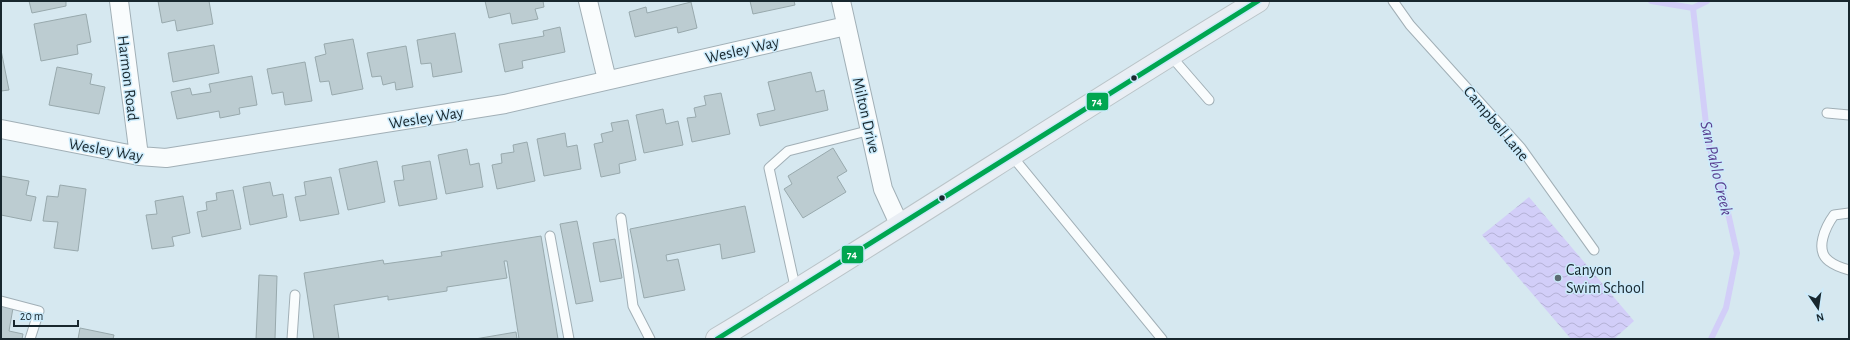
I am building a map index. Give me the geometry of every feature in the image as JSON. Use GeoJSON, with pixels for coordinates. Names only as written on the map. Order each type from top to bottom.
{"type":"FeatureCollection","features":[{"type":"Feature","properties":{"kind":"main road"},"geometry":{"type":"LineString","coordinates":[[717,339],[1012,156],[1247,4]]}},
{"type":"Feature","properties":{"kind":"street","name":"Harmon Road"},"geometry":{"type":"LineString","coordinates":[[119,1],[139,156]]}},
{"type":"Feature","properties":{"kind":"street"},"geometry":{"type":"LineString","coordinates":[[588,1],[607,80]]}},
{"type":"Feature","properties":{"kind":"street","name":"Milton Drive"},"geometry":{"type":"LineString","coordinates":[[840,1],[871,130],[883,189],[900,226]]}},
{"type":"Feature","properties":{"kind":"street","name":"Wesley Way"},"geometry":{"type":"LineString","coordinates":[[1,128],[139,156],[166,158],[505,104],[846,26]]}},
{"type":"Feature","properties":{"kind":"lane","name":"Campbell Lane"},"geometry":{"type":"LineString","coordinates":[[1393,1],[1410,25],[1521,148],[1594,250]]}},
{"type":"Feature","properties":{"kind":"lane"},"geometry":{"type":"LineString","coordinates":[[1170,55],[1209,100]]}},
{"type":"Feature","properties":{"kind":"lane"},"geometry":{"type":"LineString","coordinates":[[1827,113],[1849,115]]}},
{"type":"Feature","properties":{"kind":"lane"},"geometry":{"type":"LineString","coordinates":[[796,291],[769,168],[788,151],[871,130]]}},
{"type":"Feature","properties":{"kind":"lane"},"geometry":{"type":"LineString","coordinates":[[1012,156],[1162,339]]}},
{"type":"Feature","properties":{"kind":"lane"},"geometry":{"type":"LineString","coordinates":[[1849,213],[1834,215],[1828,222],[1822,242],[1822,253],[1828,260],[1849,270]]}},
{"type":"Feature","properties":{"kind":"lane"},"geometry":{"type":"LineString","coordinates":[[621,218],[633,306],[650,339]]}},
{"type":"Feature","properties":{"kind":"lane"},"geometry":{"type":"LineString","coordinates":[[550,236],[569,339]]}},
{"type":"Feature","properties":{"kind":"lane"},"geometry":{"type":"LineString","coordinates":[[292,339],[295,294]]}},
{"type":"Feature","properties":{"kind":"lane"},"geometry":{"type":"LineString","coordinates":[[1,301],[38,311],[30,339]]}},
{"type":"Feature","properties":{"kind":"water","name":"Canyon Swim School"},"geometry":{"type":"Polygon","coordinates":[[[1529,197],[1634,321],[1614,339],[1571,339],[1482,235],[1529,197]]]}},
{"type":"Feature","properties":{"kind":"building"},"geometry":{"type":"Polygon","coordinates":[[[29,1],[66,1],[66,6],[32,13],[29,1]]]}},
{"type":"Feature","properties":{"kind":"building"},"geometry":{"type":"Polygon","coordinates":[[[158,1],[209,1],[213,24],[177,31],[175,20],[162,23],[158,1]]]}},
{"type":"Feature","properties":{"kind":"building"},"geometry":{"type":"Polygon","coordinates":[[[485,1],[543,1],[544,7],[535,9],[538,19],[512,24],[510,13],[489,18],[485,1]]]}},
{"type":"Feature","properties":{"kind":"building"},"geometry":{"type":"Polygon","coordinates":[[[750,1],[794,1],[795,5],[753,14],[750,1]]]}},
{"type":"Feature","properties":{"kind":"building"},"geometry":{"type":"Polygon","coordinates":[[[691,2],[697,28],[678,33],[677,27],[635,37],[629,12],[646,7],[647,13],[691,2]]]}},
{"type":"Feature","properties":{"kind":"building"},"geometry":{"type":"Polygon","coordinates":[[[86,14],[91,42],[77,45],[78,54],[41,61],[34,24],[86,14]]]}},
{"type":"Feature","properties":{"kind":"building"},"geometry":{"type":"Polygon","coordinates":[[[560,27],[565,52],[522,61],[523,68],[505,72],[499,44],[544,36],[543,31],[560,27]]]}},
{"type":"Feature","properties":{"kind":"building"},"geometry":{"type":"Polygon","coordinates":[[[455,33],[462,72],[433,77],[431,63],[421,64],[417,40],[455,33]]]}},
{"type":"Feature","properties":{"kind":"building"},"geometry":{"type":"Polygon","coordinates":[[[353,39],[363,89],[332,95],[329,81],[320,82],[315,57],[326,54],[324,44],[353,39]]]}},
{"type":"Feature","properties":{"kind":"building"},"geometry":{"type":"Polygon","coordinates":[[[214,45],[219,73],[173,82],[168,53],[214,45]]]}},
{"type":"Feature","properties":{"kind":"building"},"geometry":{"type":"Polygon","coordinates":[[[406,46],[413,87],[396,90],[395,82],[383,85],[381,76],[372,77],[367,53],[406,46]]]}},
{"type":"Feature","properties":{"kind":"building"},"geometry":{"type":"Polygon","coordinates":[[[1,50],[9,90],[1,91],[1,50]]]}},
{"type":"Feature","properties":{"kind":"building"},"geometry":{"type":"Polygon","coordinates":[[[305,62],[312,101],[285,105],[283,92],[272,94],[267,69],[305,62]]]}},
{"type":"Feature","properties":{"kind":"building"},"geometry":{"type":"Polygon","coordinates":[[[57,67],[92,74],[90,84],[105,87],[99,114],[49,105],[57,67]]]}},
{"type":"Feature","properties":{"kind":"building"},"geometry":{"type":"Polygon","coordinates":[[[811,72],[816,92],[824,90],[828,110],[760,126],[757,114],[775,110],[768,82],[811,72]]]}},
{"type":"Feature","properties":{"kind":"building"},"geometry":{"type":"Polygon","coordinates":[[[252,76],[257,105],[239,108],[240,114],[220,118],[219,111],[177,119],[171,92],[190,88],[192,95],[211,92],[209,84],[252,76]]]}},
{"type":"Feature","properties":{"kind":"building"},"geometry":{"type":"Polygon","coordinates":[[[721,93],[730,134],[692,142],[687,118],[696,117],[694,108],[706,105],[704,96],[721,93]]]}},
{"type":"Feature","properties":{"kind":"building"},"geometry":{"type":"Polygon","coordinates":[[[663,109],[666,124],[678,121],[683,145],[644,153],[636,115],[663,109]]]}},
{"type":"Feature","properties":{"kind":"building"},"geometry":{"type":"Polygon","coordinates":[[[628,120],[636,160],[619,164],[620,173],[601,177],[594,144],[603,142],[601,134],[613,131],[611,123],[628,120]]]}},
{"type":"Feature","properties":{"kind":"building"},"geometry":{"type":"Polygon","coordinates":[[[565,133],[567,147],[577,145],[581,169],[544,176],[537,139],[565,133]]]}},
{"type":"Feature","properties":{"kind":"building"},"geometry":{"type":"Polygon","coordinates":[[[527,142],[535,181],[497,189],[492,165],[502,163],[501,154],[514,152],[513,145],[527,142]]]}},
{"type":"Feature","properties":{"kind":"building"},"geometry":{"type":"Polygon","coordinates":[[[833,148],[847,171],[837,177],[846,192],[803,218],[784,189],[792,184],[788,176],[833,148]]]}},
{"type":"Feature","properties":{"kind":"building"},"geometry":{"type":"Polygon","coordinates":[[[467,149],[470,165],[479,163],[483,187],[446,194],[438,155],[467,149]]]}},
{"type":"Feature","properties":{"kind":"building"},"geometry":{"type":"Polygon","coordinates":[[[377,161],[385,202],[348,210],[339,169],[377,161]]]}},
{"type":"Feature","properties":{"kind":"building"},"geometry":{"type":"Polygon","coordinates":[[[430,161],[437,199],[399,206],[394,181],[404,180],[402,166],[430,161]]]}},
{"type":"Feature","properties":{"kind":"building"},"geometry":{"type":"Polygon","coordinates":[[[1,176],[29,181],[26,195],[36,197],[31,221],[1,215],[1,176]]]}},
{"type":"Feature","properties":{"kind":"building"},"geometry":{"type":"Polygon","coordinates":[[[331,177],[339,214],[300,221],[295,197],[306,195],[304,182],[331,177]]]}},
{"type":"Feature","properties":{"kind":"building"},"geometry":{"type":"Polygon","coordinates":[[[270,182],[273,196],[283,194],[287,217],[250,225],[243,187],[270,182]]]}},
{"type":"Feature","properties":{"kind":"building"},"geometry":{"type":"Polygon","coordinates":[[[60,185],[86,189],[78,251],[54,248],[58,222],[43,221],[47,196],[58,197],[60,185]]]}},
{"type":"Feature","properties":{"kind":"building"},"geometry":{"type":"Polygon","coordinates":[[[233,190],[241,229],[202,237],[197,212],[207,210],[206,202],[217,200],[216,193],[233,190]]]}},
{"type":"Feature","properties":{"kind":"building"},"geometry":{"type":"Polygon","coordinates":[[[183,196],[190,233],[172,237],[174,246],[152,249],[146,215],[157,214],[155,201],[183,196]]]}},
{"type":"Feature","properties":{"kind":"building"},"geometry":{"type":"Polygon","coordinates":[[[745,206],[755,252],[722,259],[720,244],[666,255],[667,261],[678,259],[685,290],[644,298],[630,229],[745,206]]]}},
{"type":"Feature","properties":{"kind":"building"},"geometry":{"type":"Polygon","coordinates":[[[577,221],[593,301],[576,304],[560,224],[577,221]]]}},
{"type":"Feature","properties":{"kind":"building"},"geometry":{"type":"Polygon","coordinates":[[[541,236],[558,339],[519,339],[507,261],[504,261],[507,278],[447,287],[447,291],[388,300],[388,296],[334,305],[339,339],[314,339],[304,273],[383,260],[384,264],[442,256],[441,252],[541,236]]]}},
{"type":"Feature","properties":{"kind":"building"},"geometry":{"type":"Polygon","coordinates":[[[615,239],[622,278],[600,282],[593,243],[615,239]]]}},
{"type":"Feature","properties":{"kind":"building"},"geometry":{"type":"Polygon","coordinates":[[[259,275],[277,276],[275,339],[256,339],[259,275]]]}},
{"type":"Feature","properties":{"kind":"building"},"geometry":{"type":"Polygon","coordinates":[[[1,305],[13,308],[9,331],[23,334],[22,339],[1,339],[1,305]]]}},
{"type":"Feature","properties":{"kind":"building"},"geometry":{"type":"Polygon","coordinates":[[[80,328],[114,335],[113,339],[78,339],[80,328]]]}},
{"type":"Feature","properties":{"kind":"building"},"geometry":{"type":"Polygon","coordinates":[[[516,332],[517,339],[475,339],[516,332]]]}},
{"type":"Feature","properties":{"kind":"waterway"},"geometry":{"type":"LineString","coordinates":[[1651,1],[1693,8]]}},
{"type":"Feature","properties":{"kind":"waterway","name":"San Pablo Creek"},"geometry":{"type":"LineString","coordinates":[[1707,1],[1693,8],[1708,142],[1726,204],[1737,253],[1726,308],[1711,339]]}},
{"type":"Feature","properties":{"kind":"transit line","name":"74"},"geometry":{"type":"LineString","coordinates":[[717,339],[1258,1]]}},
{"type":"Feature","properties":{"kind":"place","name":"Canyon Swim School"},"geometry":{"type":"Point","coordinates":[1558,278]}}]}
